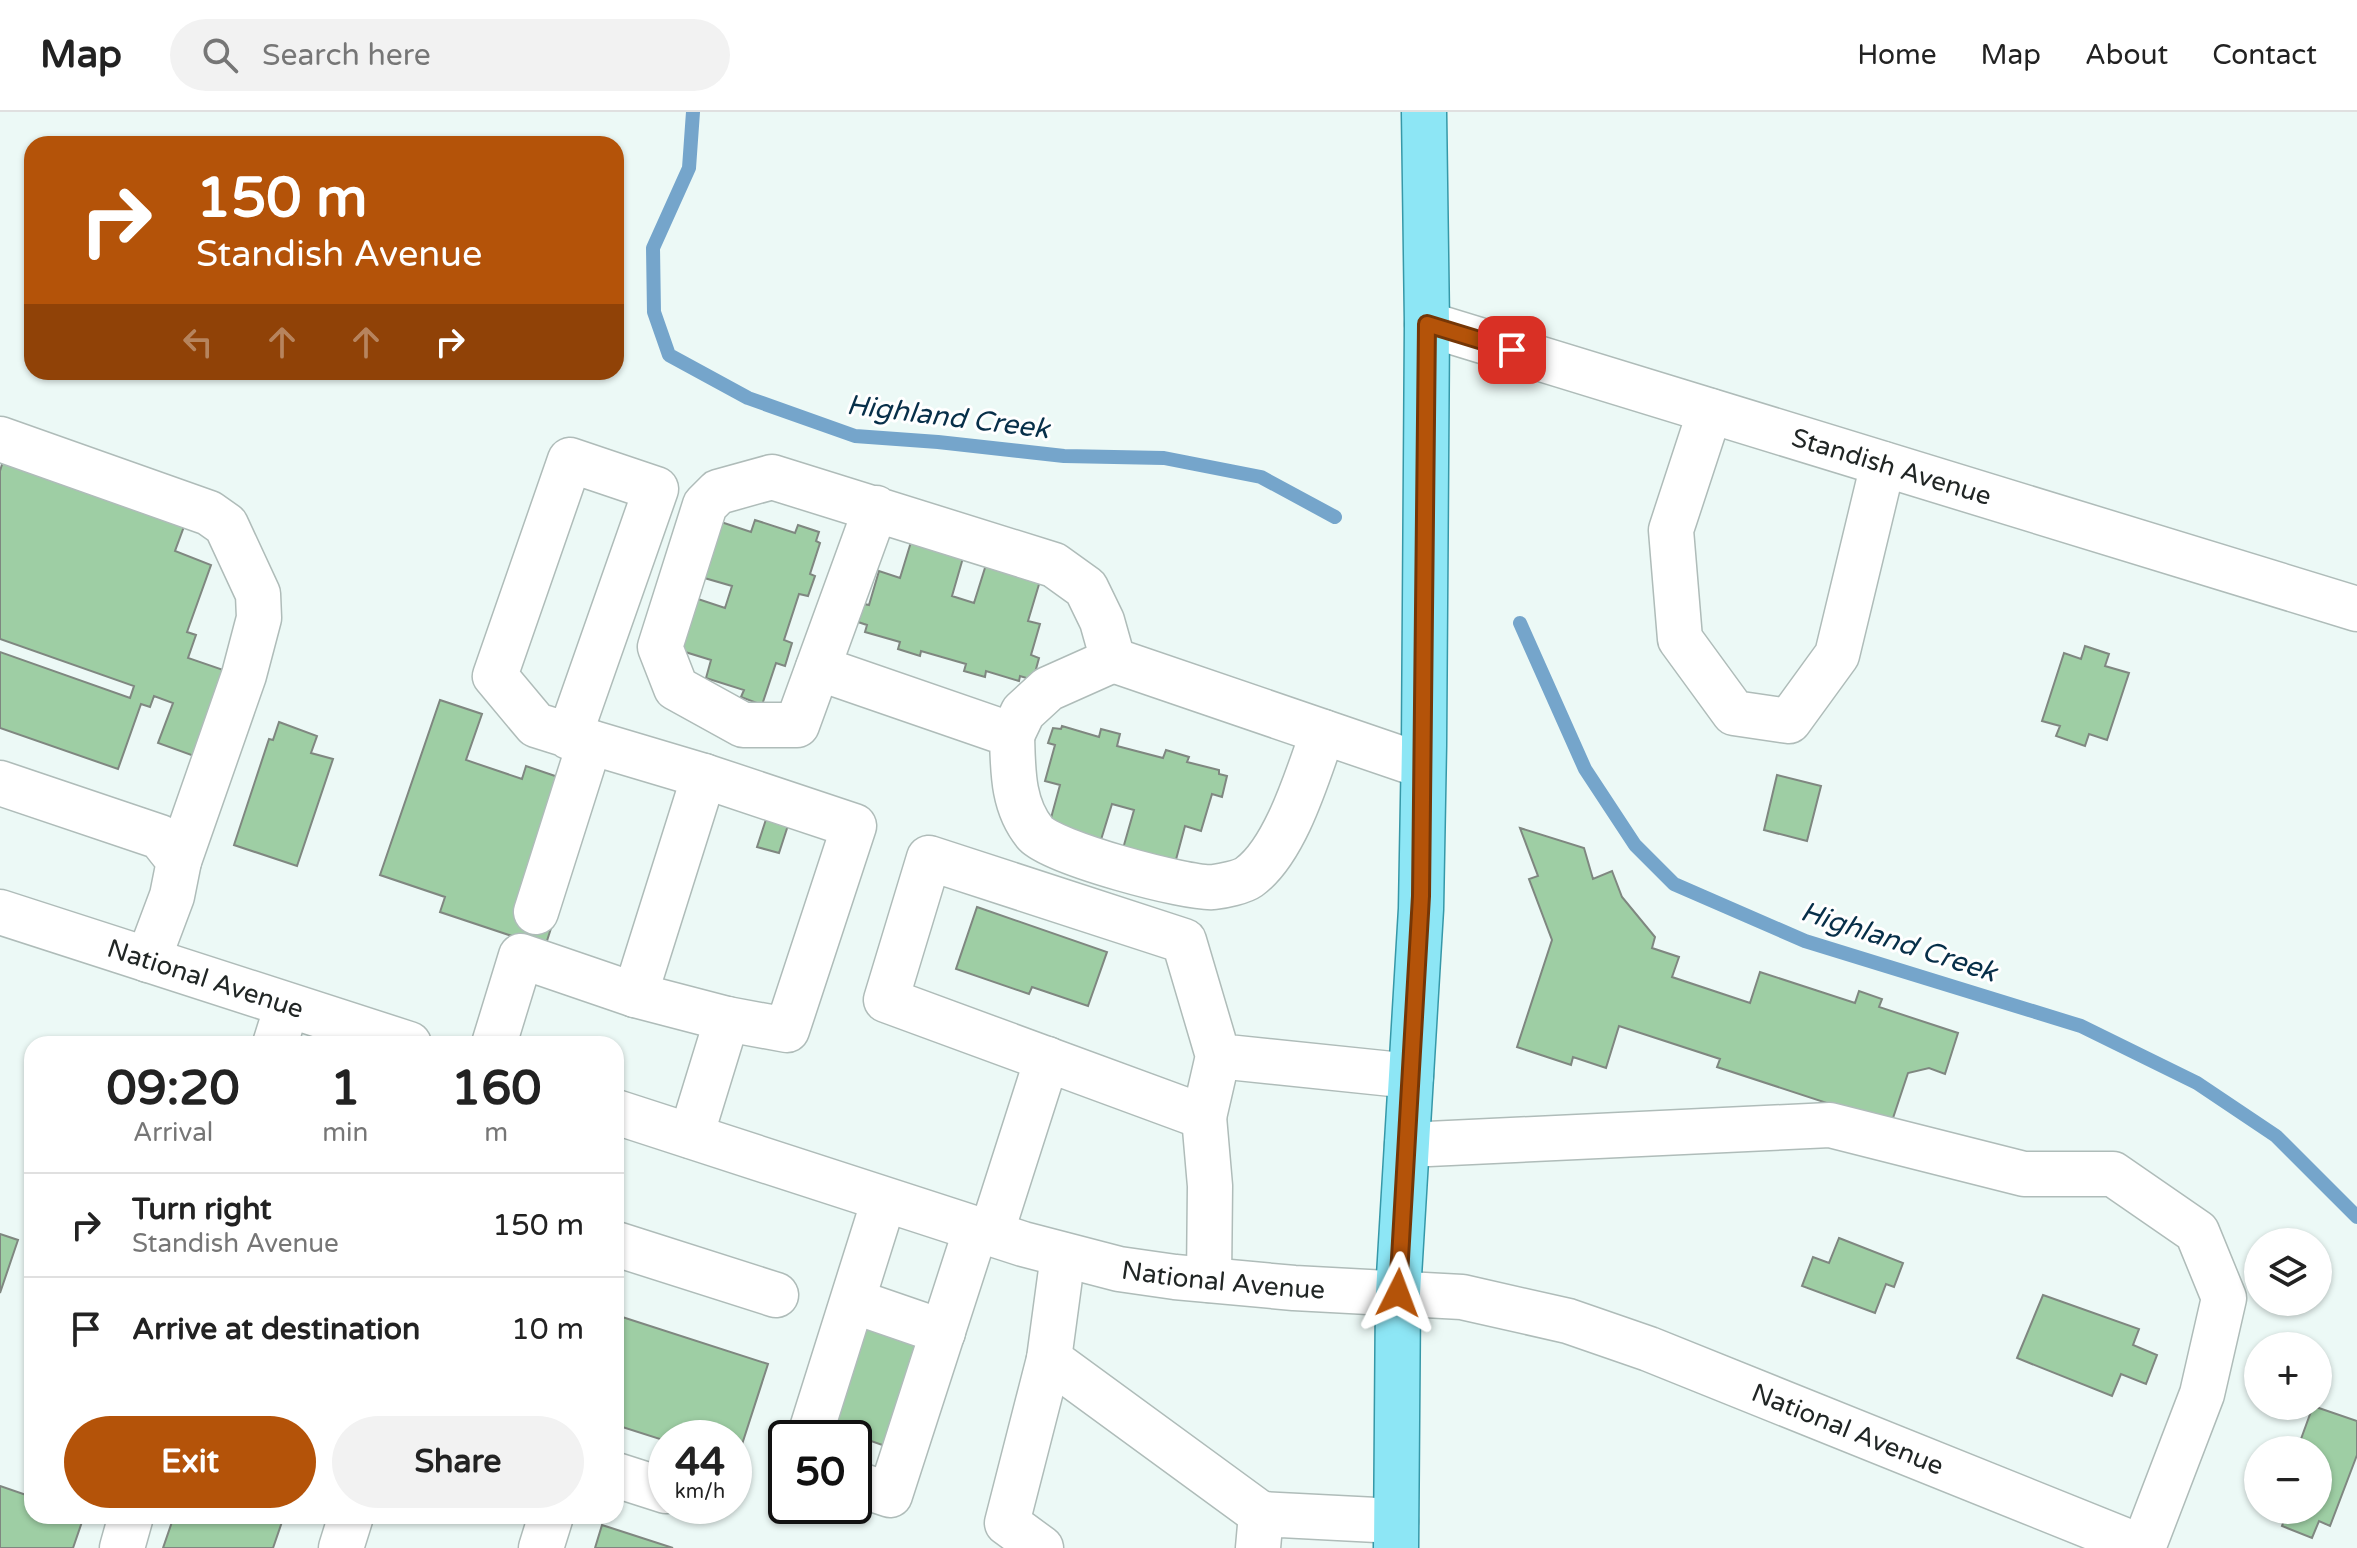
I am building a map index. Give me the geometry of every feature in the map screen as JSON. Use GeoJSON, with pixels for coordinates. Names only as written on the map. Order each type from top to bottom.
{"type":"FeatureCollection","features":[{"type":"Feature","properties":{"kind":"main road"},"geometry":{"type":"LineString","coordinates":[[1396,1535],[1398,1293],[1421,896],[1427,324],[1424,112]]}},
{"type":"Feature","properties":{"kind":"street","name":"Standish Avenue"},"geometry":{"type":"LineString","coordinates":[[1427,324],[2357,609]]}},
{"type":"Feature","properties":{"kind":"street"},"geometry":{"type":"LineString","coordinates":[[1710,411],[1671,530],[1680,639],[1734,713],[1789,721],[1837,655],[1883,464]]}},
{"type":"Feature","properties":{"kind":"street"},"geometry":{"type":"LineString","coordinates":[[0,439],[209,513],[226,525],[258,594],[259,618],[244,675],[148,960]]}},
{"type":"Feature","properties":{"kind":"street"},"geometry":{"type":"LineString","coordinates":[[496,1036],[527,938],[580,740],[656,489],[570,460],[495,676],[536,725],[580,740],[704,776],[854,826],[787,1030],[727,1019],[635,995],[527,938]]}},
{"type":"Feature","properties":{"kind":"street"},"geometry":{"type":"LineString","coordinates":[[876,508],[797,725],[743,725],[676,688],[660,647],[705,505],[718,492],[772,477],[876,508],[1054,565],[1086,588],[1102,621],[1113,660]]}},
{"type":"Feature","properties":{"kind":"street"},"geometry":{"type":"LineString","coordinates":[[1323,732],[1298,800],[1276,847],[1248,878],[1213,887],[1173,882],[1075,854],[1037,837],[1021,813],[1013,779],[1012,735],[1023,712],[1048,689],[1113,660],[1423,766]]}},
{"type":"Feature","properties":{"kind":"street"},"geometry":{"type":"LineString","coordinates":[[818,668],[1012,735]]}},
{"type":"Feature","properties":{"kind":"street"},"geometry":{"type":"LineString","coordinates":[[635,995],[704,776]]}},
{"type":"Feature","properties":{"kind":"street"},"geometry":{"type":"LineString","coordinates":[[0,783],[160,837],[179,861]]}},
{"type":"Feature","properties":{"kind":"street"},"geometry":{"type":"LineString","coordinates":[[1204,1117],[886,1000],[929,858],[1184,941],[1218,1056],[1204,1117],[1210,1186],[1209,1280]]}},
{"type":"Feature","properties":{"kind":"street","name":"National Avenue"},"geometry":{"type":"LineString","coordinates":[[0,912],[148,960],[281,1025],[355,1036]]}},
{"type":"Feature","properties":{"kind":"street"},"geometry":{"type":"LineString","coordinates":[[691,1136],[727,1019]]}},
{"type":"Feature","properties":{"kind":"street"},"geometry":{"type":"LineString","coordinates":[[1218,1056],[1411,1076]]}},
{"type":"Feature","properties":{"kind":"street"},"geometry":{"type":"LineString","coordinates":[[872,1489],[890,1495],[943,1332],[984,1232],[1047,1059]]}},
{"type":"Feature","properties":{"kind":"street","name":"National Avenue"},"geometry":{"type":"LineString","coordinates":[[624,1115],[984,1232],[1119,1269],[1209,1280],[1462,1297],[1568,1321],[1649,1349],[2143,1548]]}},
{"type":"Feature","properties":{"kind":"street"},"geometry":{"type":"LineString","coordinates":[[1407,1145],[1830,1125],[2024,1174],[2113,1174],[2197,1232],[2224,1298],[2202,1394],[2143,1548]]}},
{"type":"Feature","properties":{"kind":"street"},"geometry":{"type":"LineString","coordinates":[[815,1420],[884,1200]]}},
{"type":"Feature","properties":{"kind":"street"},"geometry":{"type":"LineString","coordinates":[[624,1247],[776,1295]]}},
{"type":"Feature","properties":{"kind":"street"},"geometry":{"type":"LineString","coordinates":[[1041,1548],[1007,1523],[1049,1359],[1063,1255]]}},
{"type":"Feature","properties":{"kind":"street"},"geometry":{"type":"LineString","coordinates":[[853,1301],[943,1332]]}},
{"type":"Feature","properties":{"kind":"street"},"geometry":{"type":"LineString","coordinates":[[1049,1359],[1259,1531],[1396,1535]]}},
{"type":"Feature","properties":{"kind":"street"},"geometry":{"type":"LineString","coordinates":[[624,1478],[648,1485]]}},
{"type":"Feature","properties":{"kind":"street"},"geometry":{"type":"LineString","coordinates":[[122,1548],[129,1524]]}},
{"type":"Feature","properties":{"kind":"street"},"geometry":{"type":"LineString","coordinates":[[341,1548],[348,1524]]}},
{"type":"Feature","properties":{"kind":"street"},"geometry":{"type":"LineString","coordinates":[[541,1548],[548,1524]]}},
{"type":"Feature","properties":{"kind":"building"},"geometry":{"type":"Polygon","coordinates":[[[4,458],[186,521],[175,551],[211,565],[187,632],[196,635],[188,658],[238,675],[208,761],[158,743],[173,703],[154,696],[150,707],[141,704],[118,769],[0,728],[0,652],[130,698],[134,686],[0,639],[0,471],[4,458]]]}},
{"type":"Feature","properties":{"kind":"building"},"geometry":{"type":"Polygon","coordinates":[[[712,519],[751,532],[755,520],[795,533],[798,525],[819,532],[816,541],[820,543],[810,574],[815,576],[808,596],[799,594],[784,640],[792,643],[785,666],[776,663],[762,705],[741,697],[744,690],[706,678],[711,660],[669,647],[686,595],[725,608],[732,586],[694,575],[712,519]]]}},
{"type":"Feature","properties":{"kind":"building"},"geometry":{"type":"Polygon","coordinates":[[[915,529],[967,544],[952,596],[974,603],[989,555],[1043,571],[1028,621],[1040,624],[1031,655],[1039,658],[1033,680],[1020,676],[1019,681],[986,671],[985,677],[964,671],[966,664],[921,651],[920,656],[898,649],[900,642],[865,632],[867,625],[858,622],[864,604],[869,605],[879,571],[900,578],[915,529]]]}},
{"type":"Feature","properties":{"kind":"building"},"geometry":{"type":"Polygon","coordinates":[[[2085,646],[2109,654],[2105,666],[2129,673],[2107,740],[2089,734],[2085,746],[2056,736],[2060,726],[2042,721],[2064,653],[2081,659],[2085,646]]]}},
{"type":"Feature","properties":{"kind":"building"},"geometry":{"type":"Polygon","coordinates":[[[440,700],[482,714],[466,760],[522,779],[526,766],[561,778],[553,922],[545,947],[440,912],[445,897],[380,875],[440,700]]]}},
{"type":"Feature","properties":{"kind":"building"},"geometry":{"type":"Polygon","coordinates":[[[279,722],[317,736],[311,753],[333,759],[297,866],[234,845],[269,739],[273,740],[279,722]]]}},
{"type":"Feature","properties":{"kind":"building"},"geometry":{"type":"Polygon","coordinates":[[[1062,726],[1099,737],[1101,729],[1120,734],[1117,746],[1163,758],[1166,750],[1189,757],[1187,762],[1219,770],[1219,774],[1227,776],[1222,797],[1212,794],[1201,831],[1185,826],[1174,867],[1122,852],[1134,810],[1112,804],[1100,843],[1048,829],[1060,785],[1045,781],[1055,745],[1048,743],[1053,728],[1061,729],[1062,726]]]}},
{"type":"Feature","properties":{"kind":"building"},"geometry":{"type":"Polygon","coordinates":[[[1777,775],[1821,786],[1807,841],[1764,830],[1777,775]]]}},
{"type":"Feature","properties":{"kind":"building"},"geometry":{"type":"Polygon","coordinates":[[[770,807],[792,813],[779,853],[757,847],[770,807]]]}},
{"type":"Feature","properties":{"kind":"building"},"geometry":{"type":"Polygon","coordinates":[[[1520,828],[1584,848],[1593,879],[1612,871],[1622,897],[1655,937],[1652,948],[1679,957],[1672,977],[1750,1003],[1760,972],[1855,1003],[1859,991],[1882,999],[1879,1007],[1958,1033],[1945,1074],[1929,1068],[1908,1073],[1891,1124],[1717,1067],[1720,1059],[1619,1026],[1606,1068],[1573,1057],[1571,1065],[1517,1047],[1552,940],[1529,879],[1538,876],[1520,828]]]}},
{"type":"Feature","properties":{"kind":"building"},"geometry":{"type":"Polygon","coordinates":[[[977,907],[1107,952],[1088,1006],[1032,987],[1029,994],[956,969],[977,907]]]}},
{"type":"Feature","properties":{"kind":"building"},"geometry":{"type":"Polygon","coordinates":[[[0,1234],[18,1240],[0,1293],[0,1234]]]}},
{"type":"Feature","properties":{"kind":"building"},"geometry":{"type":"Polygon","coordinates":[[[1839,1238],[1903,1263],[1894,1287],[1886,1284],[1875,1313],[1802,1286],[1813,1257],[1829,1263],[1839,1238]]]}},
{"type":"Feature","properties":{"kind":"building"},"geometry":{"type":"Polygon","coordinates":[[[2043,1295],[2139,1329],[2133,1345],[2157,1355],[2146,1384],[2121,1374],[2112,1396],[2017,1358],[2043,1295]]]}},
{"type":"Feature","properties":{"kind":"building"},"geometry":{"type":"Polygon","coordinates":[[[867,1314],[922,1333],[885,1446],[872,1441],[872,1420],[831,1420],[867,1314]]]}},
{"type":"Feature","properties":{"kind":"building"},"geometry":{"type":"Polygon","coordinates":[[[624,1318],[768,1364],[750,1420],[648,1420],[648,1435],[624,1428],[624,1318]]]}},
{"type":"Feature","properties":{"kind":"building"},"geometry":{"type":"Polygon","coordinates":[[[2332,1412],[2357,1421],[2357,1455],[2332,1521],[2332,1436],[2302,1436],[2308,1420],[2332,1420],[2332,1412]]]}},
{"type":"Feature","properties":{"kind":"building"},"geometry":{"type":"Polygon","coordinates":[[[0,1486],[24,1494],[24,1524],[81,1524],[73,1548],[0,1548],[0,1486]]]}},
{"type":"Feature","properties":{"kind":"building"},"geometry":{"type":"Polygon","coordinates":[[[171,1524],[281,1524],[273,1548],[163,1548],[171,1524]]]}},
{"type":"Feature","properties":{"kind":"building"},"geometry":{"type":"Polygon","coordinates":[[[2283,1524],[2318,1524],[2312,1538],[2283,1524]]]}},
{"type":"Feature","properties":{"kind":"building"},"geometry":{"type":"Polygon","coordinates":[[[602,1525],[673,1548],[595,1548],[602,1525]]]}},
{"type":"Feature","properties":{"kind":"waterway","name":"Highland Creek"},"geometry":{"type":"LineString","coordinates":[[693,112],[689,168],[653,248],[654,312],[669,355],[748,398],[855,436],[1064,456],[1164,458],[1261,477],[1335,517]]}},
{"type":"Feature","properties":{"kind":"waterway","name":"Highland Creek"},"geometry":{"type":"LineString","coordinates":[[1520,623],[1585,769],[1635,845],[1674,884],[1805,941],[2081,1026],[2197,1083],[2276,1136],[2357,1217]]}},
{"type":"Feature","properties":{"kind":"route"},"geometry":{"type":"LineString","coordinates":[[1398,1293],[1421,896],[1427,324],[1512,350]]}}]}
